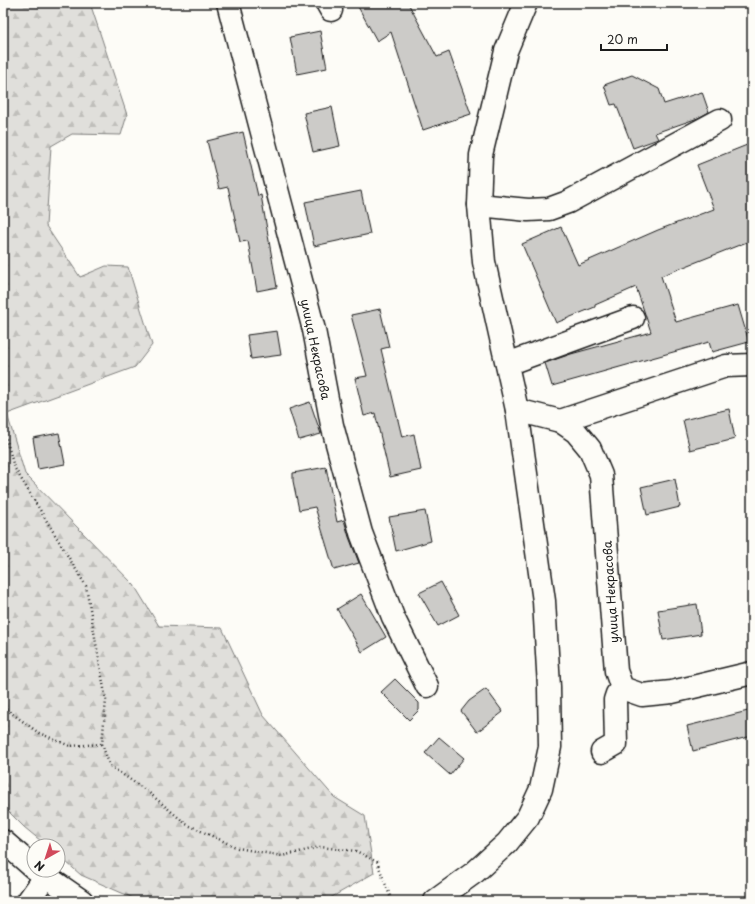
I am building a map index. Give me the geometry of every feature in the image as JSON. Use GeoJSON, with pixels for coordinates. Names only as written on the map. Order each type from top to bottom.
{"type":"FeatureCollection","features":[{"type":"Feature","properties":{"kind":"street","name":"улица Некрасова"},"geometry":{"type":"LineString","coordinates":[[228,3],[314,330],[332,425],[361,533],[393,617],[427,686]]}},
{"type":"Feature","properties":{"kind":"street"},"geometry":{"type":"LineString","coordinates":[[435,901],[475,872],[502,848],[528,817],[541,790],[550,747],[550,687],[544,601],[518,410],[484,262],[479,205],[481,156],[506,51],[526,3]]}},
{"type":"Feature","properties":{"kind":"street"},"geometry":{"type":"LineString","coordinates":[[479,205],[528,210],[549,209],[568,202],[720,120]]}},
{"type":"Feature","properties":{"kind":"street"},"geometry":{"type":"LineString","coordinates":[[507,364],[633,318]]}},
{"type":"Feature","properties":{"kind":"street"},"geometry":{"type":"LineString","coordinates":[[560,421],[726,366],[752,365]]}},
{"type":"Feature","properties":{"kind":"street","name":"улица Некрасова"},"geometry":{"type":"LineString","coordinates":[[518,410],[560,421],[576,432],[590,449],[601,475],[616,671],[622,688]]}},
{"type":"Feature","properties":{"kind":"street"},"geometry":{"type":"LineString","coordinates":[[602,752],[616,744],[615,700],[617,694],[622,688],[642,694],[672,692],[752,673]]}},
{"type":"Feature","properties":{"kind":"street"},"geometry":{"type":"LineString","coordinates":[[3,841],[26,860]]}},
{"type":"Feature","properties":{"kind":"street"},"geometry":{"type":"LineString","coordinates":[[28,901],[36,878]]}},
{"type":"Feature","properties":{"kind":"street"},"geometry":{"type":"LineString","coordinates":[[49,878],[82,901]]}},
{"type":"Feature","properties":{"kind":"path"},"geometry":{"type":"LineString","coordinates":[[3,427],[14,467],[86,586],[106,700],[102,744],[110,766],[147,791],[186,824],[238,848],[282,856],[320,847],[356,851],[378,862],[392,901]]}},
{"type":"Feature","properties":{"kind":"path"},"geometry":{"type":"LineString","coordinates":[[3,707],[39,733],[70,746],[102,744]]}},
{"type":"Feature","properties":{"kind":"green space"},"geometry":{"type":"Polygon","coordinates":[[[3,3],[90,3],[127,115],[121,135],[72,134],[51,146],[46,226],[80,277],[106,266],[128,267],[152,345],[135,367],[7,414],[25,474],[134,585],[159,626],[222,628],[263,715],[334,797],[365,816],[374,873],[325,901],[140,901],[81,875],[66,862],[66,838],[37,838],[3,806],[3,3]]]}},
{"type":"Feature","properties":{"kind":"building"},"geometry":{"type":"Polygon","coordinates":[[[356,3],[408,3],[437,57],[449,52],[471,114],[423,130],[391,32],[377,41],[356,3]]]}},
{"type":"Feature","properties":{"kind":"building"},"geometry":{"type":"Polygon","coordinates":[[[320,31],[327,68],[297,74],[290,37],[320,31]]]}},
{"type":"Feature","properties":{"kind":"building"},"geometry":{"type":"Polygon","coordinates":[[[632,75],[659,89],[664,104],[702,92],[709,112],[698,118],[655,133],[658,139],[633,148],[616,104],[611,105],[604,85],[632,75]]]}},
{"type":"Feature","properties":{"kind":"building"},"geometry":{"type":"Polygon","coordinates":[[[332,107],[340,146],[313,152],[304,113],[332,107]]]}},
{"type":"Feature","properties":{"kind":"building"},"geometry":{"type":"Polygon","coordinates":[[[243,132],[258,196],[261,195],[277,287],[257,291],[248,241],[240,242],[228,187],[219,189],[207,141],[243,132]]]}},
{"type":"Feature","properties":{"kind":"building"},"geometry":{"type":"Polygon","coordinates":[[[752,143],[752,240],[661,276],[676,322],[738,305],[749,342],[712,352],[709,342],[552,386],[545,363],[571,354],[651,332],[636,287],[595,305],[595,307],[556,323],[522,244],[561,227],[578,265],[658,230],[714,209],[697,165],[752,143]]]}},
{"type":"Feature","properties":{"kind":"building"},"geometry":{"type":"Polygon","coordinates":[[[361,191],[370,234],[314,246],[305,202],[361,191]]]}},
{"type":"Feature","properties":{"kind":"building"},"geometry":{"type":"Polygon","coordinates":[[[380,309],[389,347],[381,349],[402,437],[414,434],[421,470],[390,477],[375,413],[364,416],[355,378],[367,376],[351,315],[380,309]]]}},
{"type":"Feature","properties":{"kind":"building"},"geometry":{"type":"Polygon","coordinates":[[[277,331],[281,355],[251,359],[247,335],[277,331]]]}},
{"type":"Feature","properties":{"kind":"building"},"geometry":{"type":"Polygon","coordinates":[[[310,402],[321,434],[299,440],[289,409],[310,402]]]}},
{"type":"Feature","properties":{"kind":"building"},"geometry":{"type":"Polygon","coordinates":[[[729,409],[735,439],[690,450],[683,420],[729,409]]]}},
{"type":"Feature","properties":{"kind":"building"},"geometry":{"type":"Polygon","coordinates":[[[59,433],[65,464],[38,469],[33,438],[59,433]]]}},
{"type":"Feature","properties":{"kind":"building"},"geometry":{"type":"Polygon","coordinates":[[[326,467],[337,522],[344,520],[359,563],[334,570],[315,507],[299,510],[293,481],[293,473],[326,467]]]}},
{"type":"Feature","properties":{"kind":"building"},"geometry":{"type":"Polygon","coordinates":[[[675,479],[680,507],[647,515],[641,487],[675,479]]]}},
{"type":"Feature","properties":{"kind":"building"},"geometry":{"type":"Polygon","coordinates":[[[425,511],[431,541],[396,551],[389,517],[425,511]]]}},
{"type":"Feature","properties":{"kind":"building"},"geometry":{"type":"Polygon","coordinates":[[[441,582],[459,615],[438,626],[419,593],[441,582]]]}},
{"type":"Feature","properties":{"kind":"building"},"geometry":{"type":"Polygon","coordinates":[[[361,594],[386,637],[362,652],[337,609],[361,594]]]}},
{"type":"Feature","properties":{"kind":"building"},"geometry":{"type":"Polygon","coordinates":[[[697,604],[701,634],[663,640],[658,610],[697,604]]]}},
{"type":"Feature","properties":{"kind":"building"},"geometry":{"type":"Polygon","coordinates":[[[395,679],[419,703],[419,710],[409,720],[381,692],[395,679]]]}},
{"type":"Feature","properties":{"kind":"building"},"geometry":{"type":"Polygon","coordinates":[[[486,689],[503,712],[477,732],[461,711],[469,701],[486,689]]]}},
{"type":"Feature","properties":{"kind":"building"},"geometry":{"type":"Polygon","coordinates":[[[752,710],[752,736],[693,751],[687,726],[752,710]]]}},
{"type":"Feature","properties":{"kind":"building"},"geometry":{"type":"Polygon","coordinates":[[[439,737],[464,758],[450,775],[425,753],[439,737]]]}}]}
